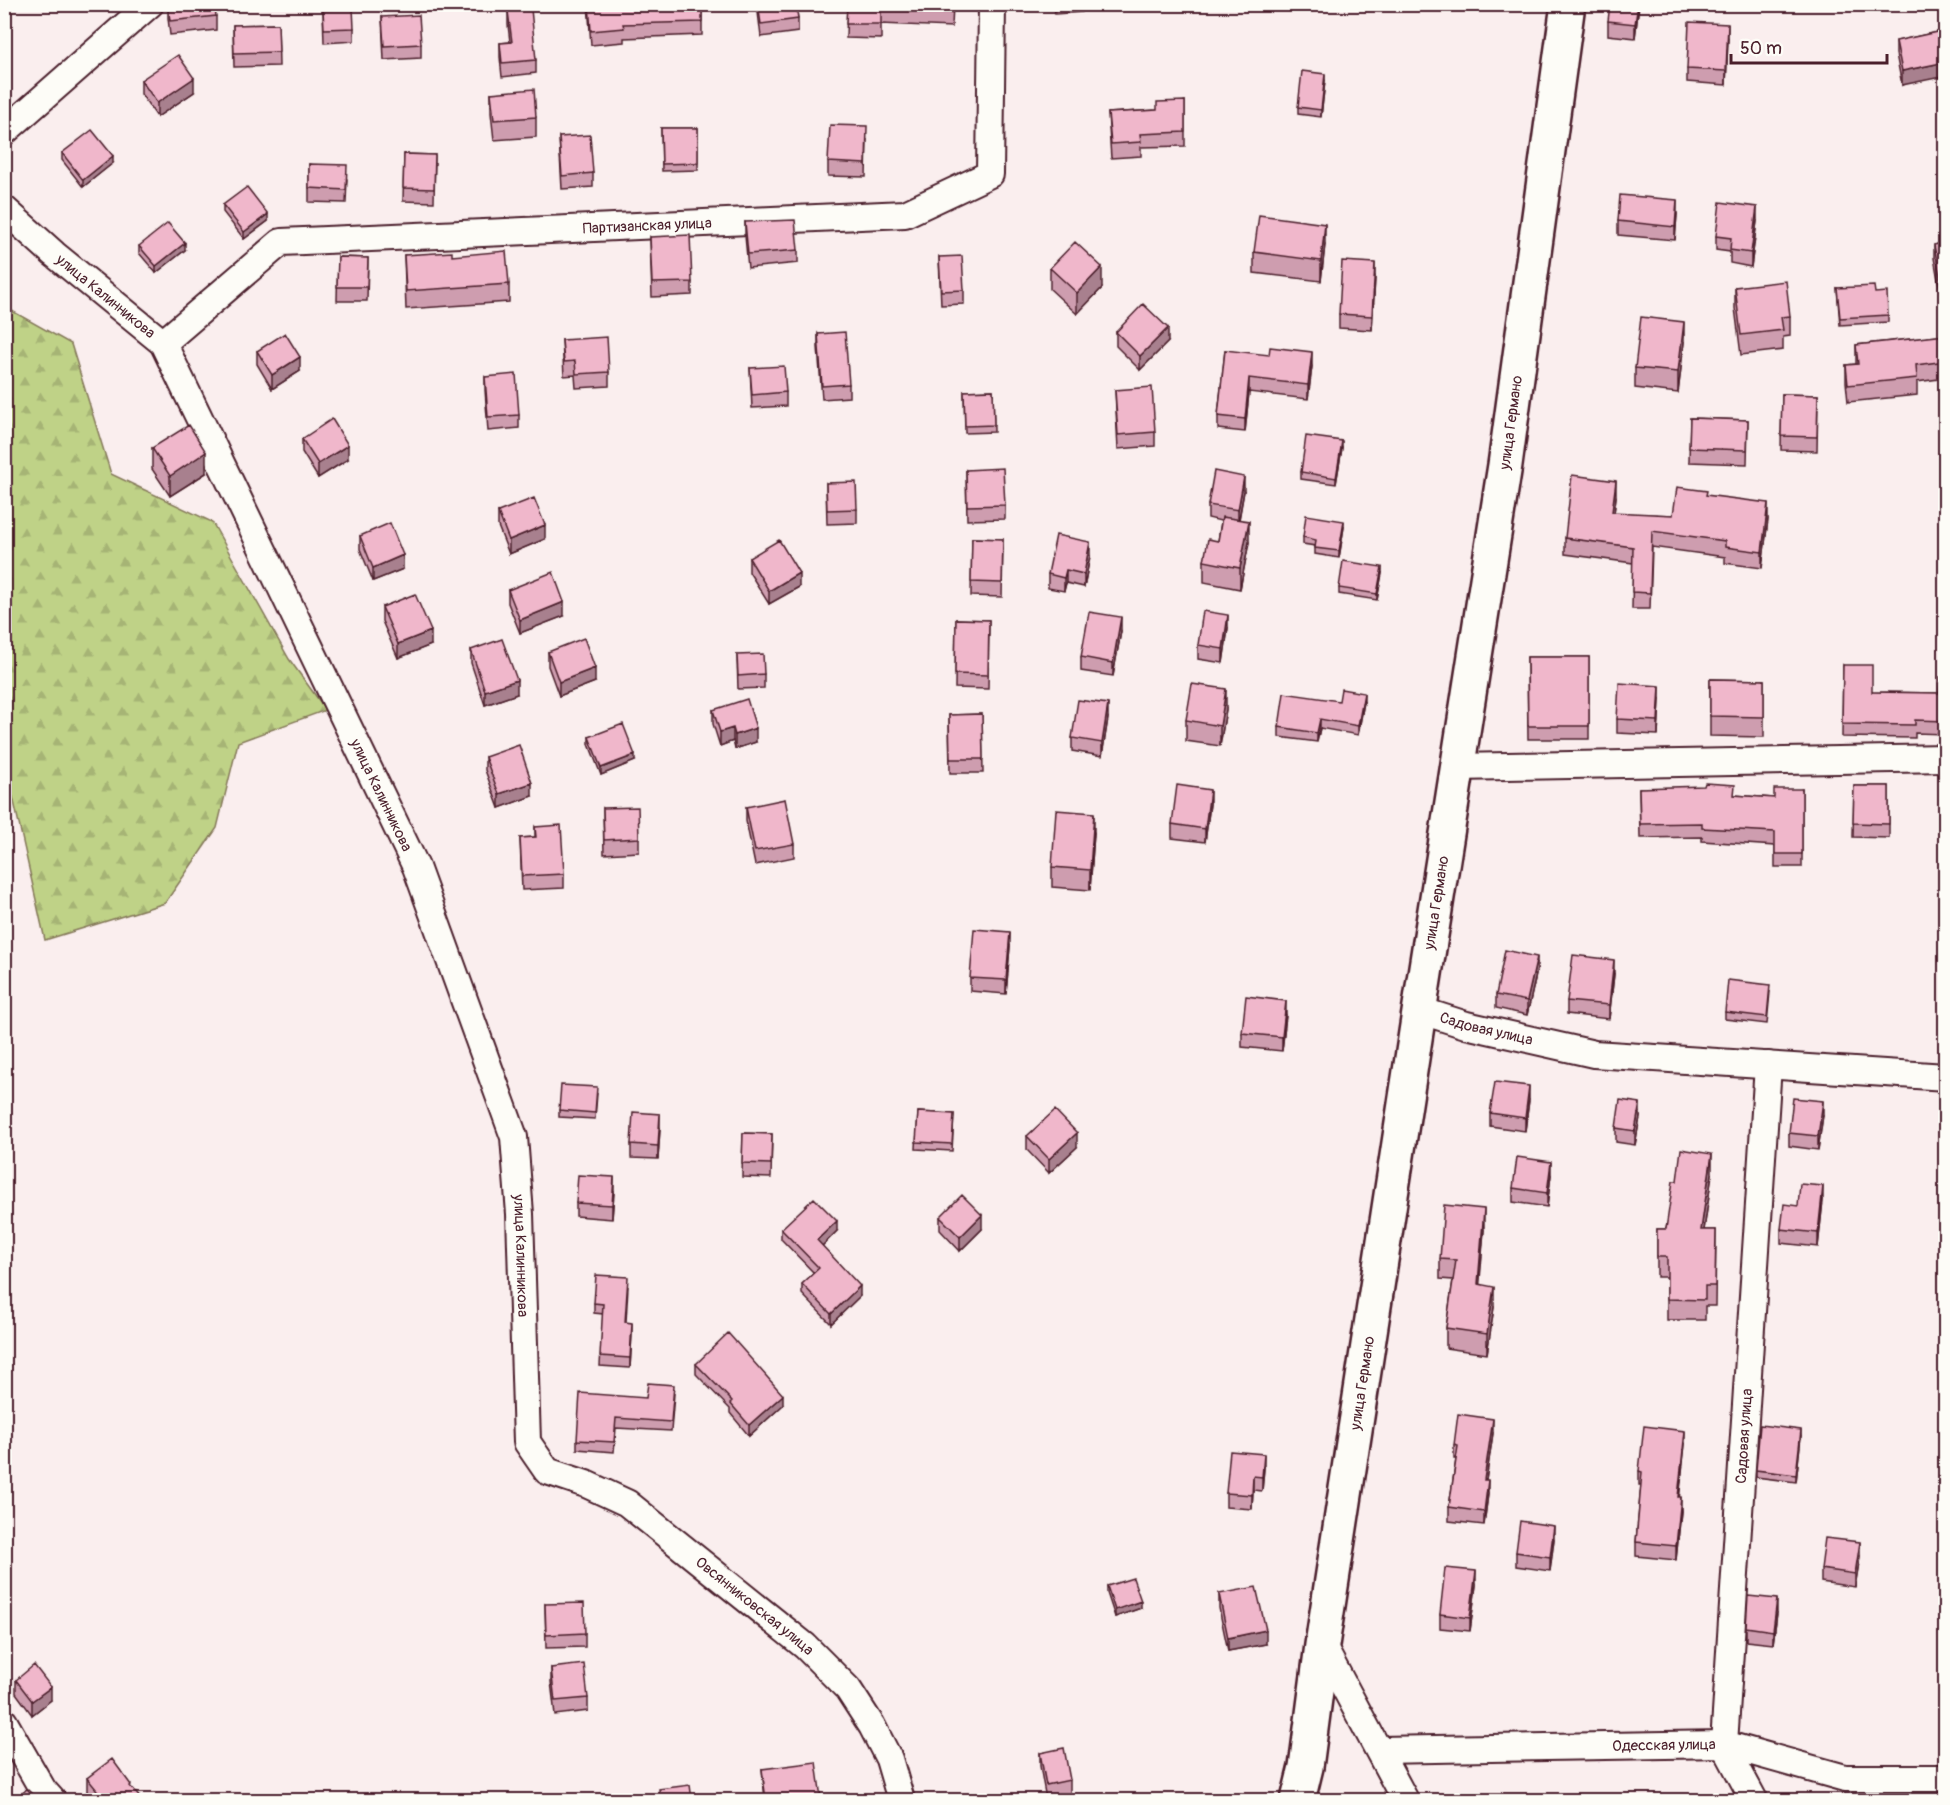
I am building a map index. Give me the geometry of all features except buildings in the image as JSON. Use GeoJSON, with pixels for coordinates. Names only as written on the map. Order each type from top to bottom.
{"type":"FeatureCollection","features":[{"type":"Feature","properties":{"kind":"main road","name":"улица Германо"},"geometry":{"type":"LineString","coordinates":[[1298,1800],[1306,1767],[1322,1645],[1419,1010],[1505,465],[1568,4]]}},
{"type":"Feature","properties":{"kind":"street"},"geometry":{"type":"LineString","coordinates":[[4,132],[150,4]]}},
{"type":"Feature","properties":{"kind":"street","name":"Партизанская улица"},"geometry":{"type":"LineString","coordinates":[[163,343],[281,242],[905,214],[990,174],[992,4]]}},
{"type":"Feature","properties":{"kind":"street","name":"улица Калинникова"},"geometry":{"type":"LineString","coordinates":[[4,210],[163,343],[416,867],[514,1137],[520,1214],[527,1442],[547,1471]]}},
{"type":"Feature","properties":{"kind":"street"},"geometry":{"type":"LineString","coordinates":[[1457,767],[1946,758]]}},
{"type":"Feature","properties":{"kind":"street","name":"Садовая улица"},"geometry":{"type":"LineString","coordinates":[[1419,1010],[1466,1025],[1594,1054],[1946,1077]]}},
{"type":"Feature","properties":{"kind":"street","name":"Садовая улица"},"geometry":{"type":"LineString","coordinates":[[1724,1744],[1768,1065]]}},
{"type":"Feature","properties":{"kind":"street","name":"Овсянниковская улица"},"geometry":{"type":"LineString","coordinates":[[547,1471],[586,1484],[627,1503],[805,1646],[848,1689],[872,1726],[889,1760],[901,1800]]}},
{"type":"Feature","properties":{"kind":"street"},"geometry":{"type":"LineString","coordinates":[[1322,1645],[1406,1800]]}},
{"type":"Feature","properties":{"kind":"street"},"geometry":{"type":"LineString","coordinates":[[4,1722],[43,1790],[52,1800]]}},
{"type":"Feature","properties":{"kind":"street"},"geometry":{"type":"LineString","coordinates":[[1724,1744],[1754,1800]]}},
{"type":"Feature","properties":{"kind":"street","name":"Одесская улица"},"geometry":{"type":"LineString","coordinates":[[1379,1750],[1724,1744],[1845,1778],[1946,1778]]}},
{"type":"Feature","properties":{"kind":"green space"},"geometry":{"type":"Polygon","coordinates":[[[4,297],[12,311],[71,344],[111,474],[212,522],[289,659],[326,710],[238,742],[217,828],[165,903],[45,940],[13,797],[5,803],[4,297]]]}}]}
